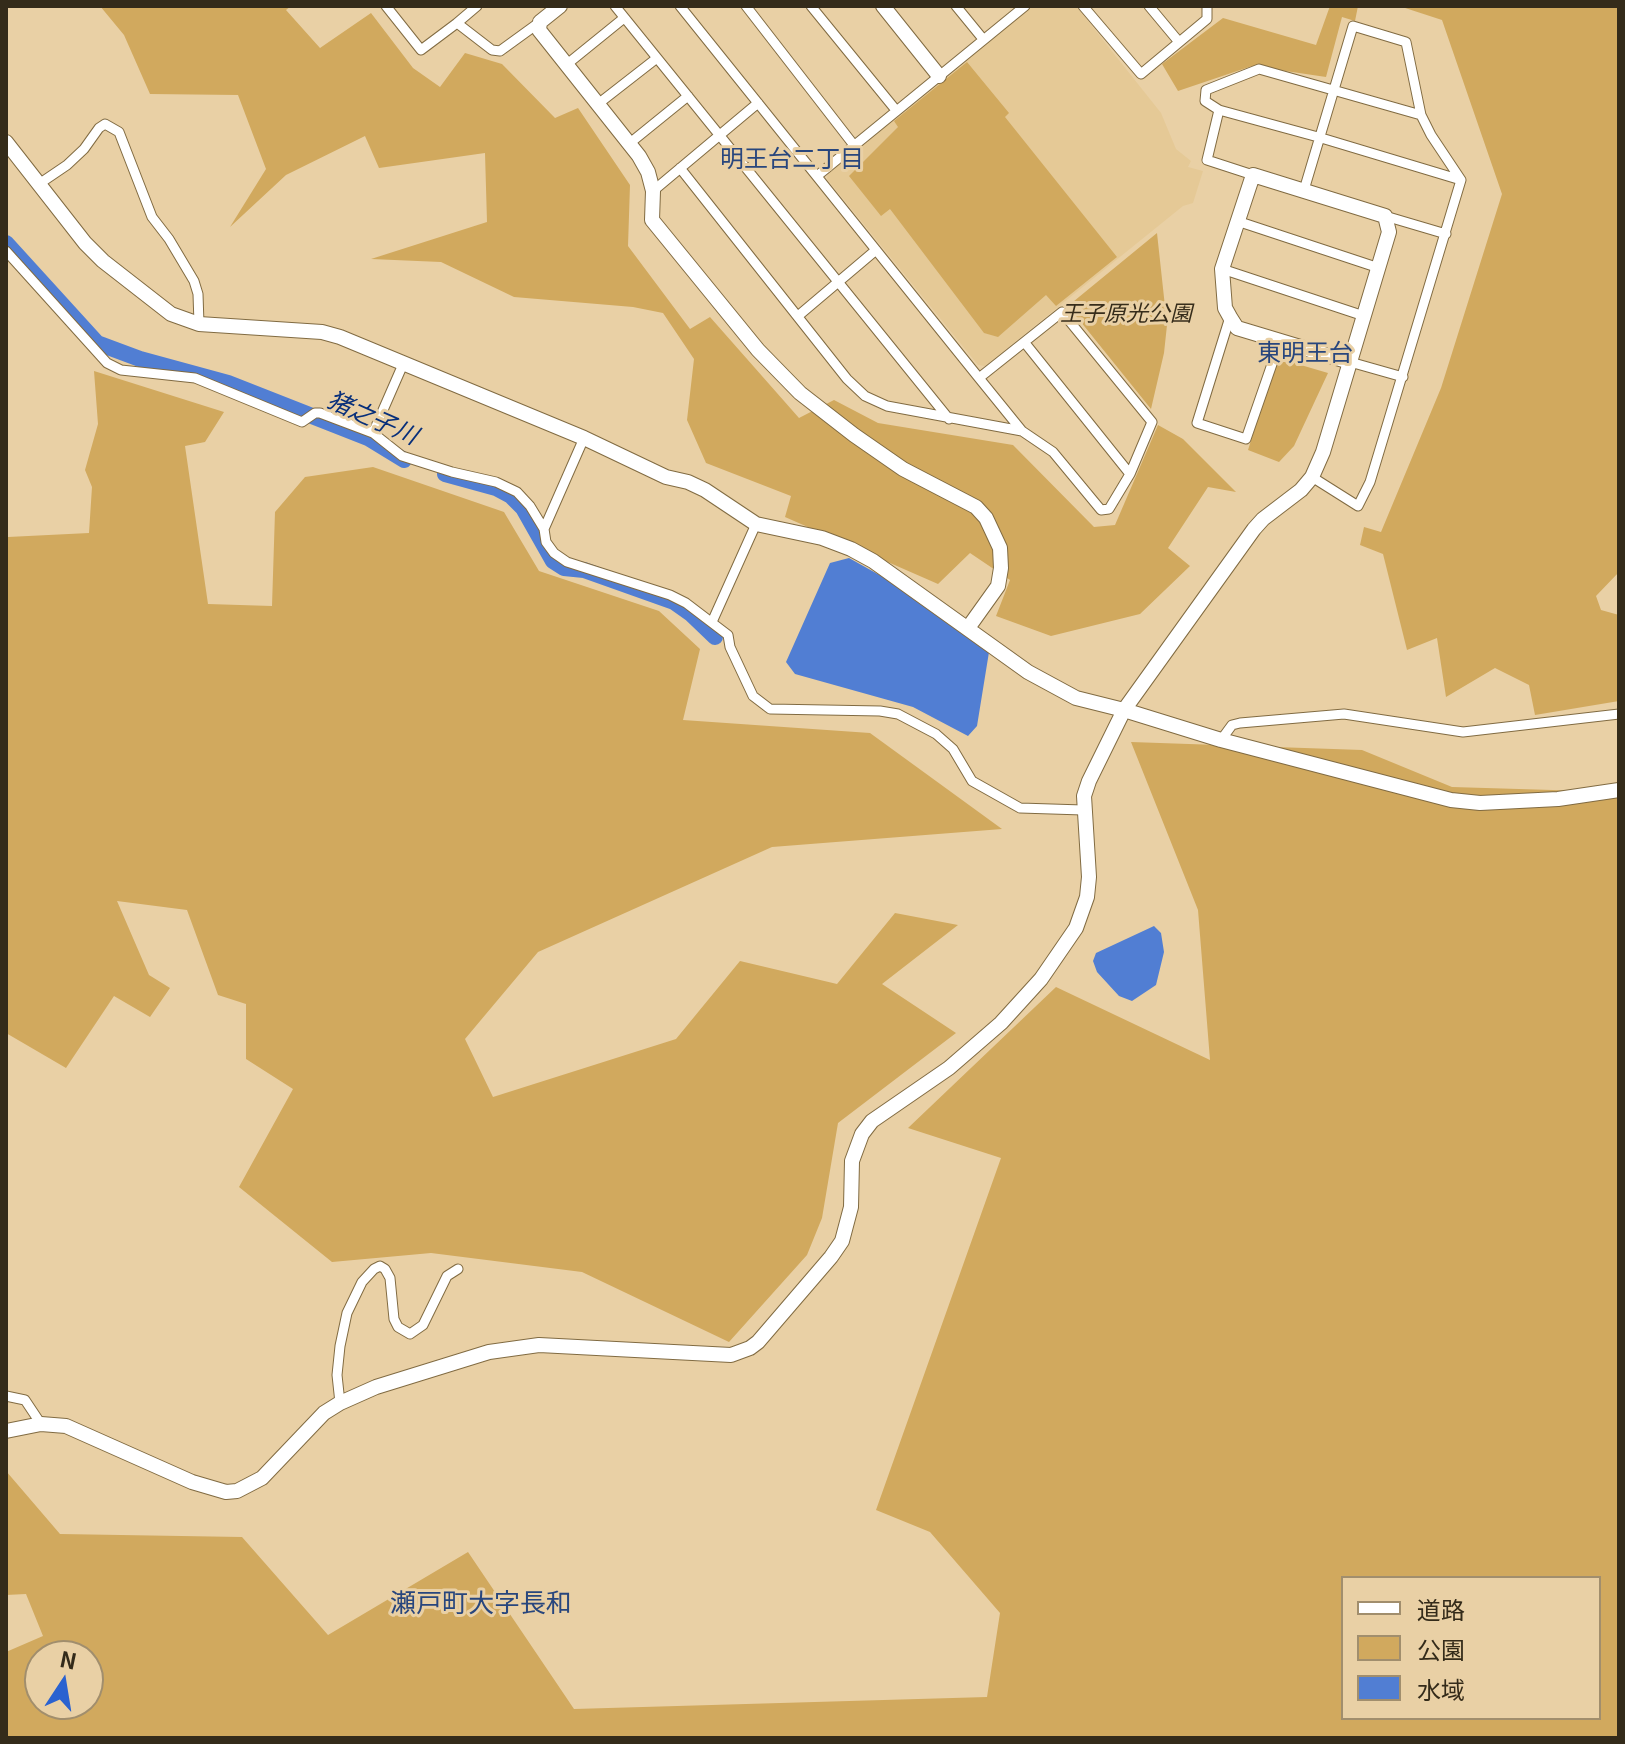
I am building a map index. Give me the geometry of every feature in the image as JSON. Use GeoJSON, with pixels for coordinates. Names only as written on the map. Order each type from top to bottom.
{"type":"FeatureCollection","features":[{"type":"Feature","properties":{"kind":"street"},"geometry":{"type":"LineString","coordinates":[[390,7],[421,50],[477,6]]}},
{"type":"Feature","properties":{"kind":"street"},"geometry":{"type":"LineString","coordinates":[[457,23],[492,50],[500,51],[560,6]]}},
{"type":"Feature","properties":{"kind":"street"},"geometry":{"type":"LineString","coordinates":[[615,6],[949,419]]}},
{"type":"Feature","properties":{"kind":"street"},"geometry":{"type":"LineString","coordinates":[[680,6],[979,378],[1022,431],[1053,452],[1101,510],[1109,509],[1130,474],[1152,422],[1062,312],[979,378]]}},
{"type":"Feature","properties":{"kind":"street"},"geometry":{"type":"LineString","coordinates":[[746,6],[853,144]]}},
{"type":"Feature","properties":{"kind":"street"},"geometry":{"type":"LineString","coordinates":[[811,6],[895,109]]}},
{"type":"Feature","properties":{"kind":"street"},"geometry":{"type":"LineString","coordinates":[[883,6],[939,76]]}},
{"type":"Feature","properties":{"kind":"street"},"geometry":{"type":"LineString","coordinates":[[956,6],[983,39]]}},
{"type":"Feature","properties":{"kind":"street"},"geometry":{"type":"LineString","coordinates":[[1083,6],[1141,74],[1207,19],[1207,6]]}},
{"type":"Feature","properties":{"kind":"street"},"geometry":{"type":"LineString","coordinates":[[1149,6],[1179,42]]}},
{"type":"Feature","properties":{"kind":"street"},"geometry":{"type":"LineString","coordinates":[[817,176],[1023,7]]}},
{"type":"Feature","properties":{"kind":"street"},"geometry":{"type":"LineString","coordinates":[[566,65],[624,18]]}},
{"type":"Feature","properties":{"kind":"street"},"geometry":{"type":"LineString","coordinates":[[540,22],[539,30],[630,143],[648,172],[653,191],[652,220],[758,350],[800,393],[903,469],[976,507],[986,518],[1000,548],[1000,577],[991,599],[968,628]]}},
{"type":"Feature","properties":{"kind":"street"},"geometry":{"type":"LineString","coordinates":[[1304,190],[1353,26],[1406,42],[1421,115],[1461,180],[1370,482],[1358,506],[1312,477]]}},
{"type":"Feature","properties":{"kind":"street"},"geometry":{"type":"LineString","coordinates":[[598,104],[657,58]]}},
{"type":"Feature","properties":{"kind":"street"},"geometry":{"type":"LineString","coordinates":[[1421,115],[1259,69],[1206,90],[1205,101],[1219,110],[1461,180]]}},
{"type":"Feature","properties":{"kind":"street"},"geometry":{"type":"LineString","coordinates":[[630,143],[688,96]]}},
{"type":"Feature","properties":{"kind":"street"},"geometry":{"type":"LineString","coordinates":[[653,191],[758,103]]}},
{"type":"Feature","properties":{"kind":"street"},"geometry":{"type":"LineString","coordinates":[[1219,110],[1207,160],[1446,234]]}},
{"type":"Feature","properties":{"kind":"street"},"geometry":{"type":"LineString","coordinates":[[39,184],[67,165],[99,128],[105,124],[111,125],[119,132],[152,217],[194,281],[198,294],[199,324]]}},
{"type":"Feature","properties":{"kind":"street"},"geometry":{"type":"LineString","coordinates":[[6,142],[85,243],[103,261],[171,314],[199,324],[322,332],[340,337],[584,438],[666,477],[688,482],[756,524],[822,538],[851,549],[873,561],[1053,688],[1076,698],[1221,740],[1451,800],[1495,802],[1558,799],[1619,790]]}},
{"type":"Feature","properties":{"kind":"street"},"geometry":{"type":"LineString","coordinates":[[680,168],[847,379],[865,396],[887,406],[1022,431]]}},
{"type":"Feature","properties":{"kind":"street"},"geometry":{"type":"LineString","coordinates":[[1253,175],[1222,269],[1225,308],[1237,328],[1403,377]]}},
{"type":"Feature","properties":{"kind":"street"},"geometry":{"type":"LineString","coordinates":[[6,1431],[54,1424],[80,1431],[192,1482],[226,1492],[251,1486],[262,1478],[324,1413],[340,1403],[376,1387],[513,1347],[569,1346],[718,1356],[741,1353],[758,1342],[842,1241],[851,1207],[852,1161],[862,1134],[872,1121],[949,1068],[1001,1023],[1041,979],[1076,928],[1087,897],[1089,877],[1083,810],[1089,781],[1124,710],[1254,529],[1312,477],[1323,452],[1379,268],[1389,232],[1385,216]]}},
{"type":"Feature","properties":{"kind":"street"},"geometry":{"type":"LineString","coordinates":[[1237,221],[1379,268]]}},
{"type":"Feature","properties":{"kind":"street"},"geometry":{"type":"LineString","coordinates":[[798,316],[876,250]]}},
{"type":"Feature","properties":{"kind":"street"},"geometry":{"type":"LineString","coordinates":[[6,251],[107,363],[121,370],[195,378],[302,422],[310,416],[373,433],[402,456],[496,482],[517,492],[544,529],[546,542],[554,553],[567,562],[670,595],[728,635],[730,647],[753,696],[770,709],[898,714],[936,734],[953,749],[972,781],[1020,808],[1083,810]]}},
{"type":"Feature","properties":{"kind":"street"},"geometry":{"type":"LineString","coordinates":[[1222,269],[1364,316]]}},
{"type":"Feature","properties":{"kind":"street"},"geometry":{"type":"LineString","coordinates":[[1230,317],[1197,423],[1246,439],[1280,341]]}},
{"type":"Feature","properties":{"kind":"street"},"geometry":{"type":"LineString","coordinates":[[1025,343],[1130,474]]}},
{"type":"Feature","properties":{"kind":"street"},"geometry":{"type":"LineString","coordinates":[[373,433],[404,362]]}},
{"type":"Feature","properties":{"kind":"street"},"geometry":{"type":"LineString","coordinates":[[544,529],[584,438]]}},
{"type":"Feature","properties":{"kind":"street"},"geometry":{"type":"LineString","coordinates":[[712,622],[756,524]]}},
{"type":"Feature","properties":{"kind":"street"},"geometry":{"type":"LineString","coordinates":[[1221,740],[1232,725],[1240,723],[1344,714],[1476,732],[1619,714]]}},
{"type":"Feature","properties":{"kind":"street"},"geometry":{"type":"LineString","coordinates":[[340,1403],[337,1375],[340,1346],[347,1313],[362,1282],[374,1269],[380,1266],[385,1269],[390,1278],[390,1305],[394,1319],[398,1327],[410,1334],[423,1325],[447,1276],[458,1269]]}},
{"type":"Feature","properties":{"kind":"street"},"geometry":{"type":"LineString","coordinates":[[6,1396],[25,1400],[41,1424]]}},
{"type":"Feature","properties":{"kind":"shaded area"},"geometry":{"type":"Polygon","coordinates":[[[1033,6],[1076,6],[1161,113],[1176,149],[1191,161],[1188,167],[1203,171],[1193,203],[1183,206],[985,366],[978,365],[827,179],[828,172],[1033,6]]]}},
{"type":"Feature","properties":{"kind":"green space"},"geometry":{"type":"Polygon","coordinates":[[[100,6],[291,6],[286,10],[320,48],[371,13],[413,68],[440,87],[465,53],[502,64],[555,118],[578,108],[630,185],[628,246],[690,329],[710,317],[799,418],[834,400],[878,423],[1013,445],[1094,527],[1115,525],[1158,425],[1183,439],[1236,492],[1208,487],[1168,548],[1190,566],[1140,614],[1051,636],[996,616],[1010,580],[970,553],[938,584],[785,517],[791,496],[706,463],[687,420],[694,359],[663,313],[633,307],[514,297],[441,262],[371,259],[487,222],[485,153],[379,168],[365,136],[286,175],[230,227],[266,169],[238,95],[150,94],[124,35],[100,6]]]}},
{"type":"Feature","properties":{"kind":"green space"},"geometry":{"type":"Polygon","coordinates":[[[1330,6],[1358,6],[1355,21],[1342,17],[1326,77],[1252,66],[1178,91],[1162,64],[1223,18],[1316,45],[1330,6]]]}},
{"type":"Feature","properties":{"kind":"green space"},"geometry":{"type":"Polygon","coordinates":[[[1399,6],[1619,6],[1619,572],[1596,596],[1601,610],[1619,615],[1619,701],[1535,715],[1529,685],[1495,668],[1446,697],[1437,638],[1407,650],[1383,554],[1360,545],[1364,527],[1381,532],[1441,388],[1502,194],[1442,20],[1399,6]]]}},
{"type":"Feature","properties":{"kind":"green space"},"geometry":{"type":"Polygon","coordinates":[[[967,62],[1009,113],[1005,117],[1117,257],[1056,306],[1046,295],[998,337],[984,333],[890,209],[881,216],[849,176],[898,127],[894,121],[967,62]]]}},
{"type":"Feature","properties":{"kind":"green space","name":"王子原光公園"},"geometry":{"type":"Polygon","coordinates":[[[1157,233],[1167,325],[1151,409],[1068,306],[1157,233]]]}},
{"type":"Feature","properties":{"kind":"green space"},"geometry":{"type":"Polygon","coordinates":[[[1277,358],[1328,373],[1294,446],[1279,462],[1248,450],[1277,358]]]}},
{"type":"Feature","properties":{"kind":"green space"},"geometry":{"type":"Polygon","coordinates":[[[94,371],[224,412],[205,442],[185,446],[208,604],[272,606],[275,512],[305,477],[373,467],[504,512],[539,571],[659,611],[700,649],[683,720],[870,733],[1002,829],[772,847],[538,952],[465,1039],[493,1097],[676,1039],[740,961],[837,984],[895,913],[958,925],[882,984],[956,1033],[838,1123],[822,1218],[807,1255],[729,1342],[582,1272],[431,1253],[332,1262],[239,1187],[293,1089],[246,1059],[246,1004],[218,995],[187,910],[117,901],[149,975],[170,988],[150,1017],[114,996],[66,1068],[6,1033],[6,533],[8,537],[89,533],[92,487],[85,470],[98,424],[94,371]]]}},
{"type":"Feature","properties":{"kind":"green space"},"geometry":{"type":"Polygon","coordinates":[[[1131,742],[1362,750],[1452,787],[1619,792],[1619,1738],[6,1738],[6,1652],[24,1644],[24,1720],[104,1720],[104,1640],[34,1640],[43,1636],[26,1594],[6,1595],[6,1471],[60,1534],[242,1537],[328,1635],[468,1552],[574,1709],[987,1697],[1000,1613],[930,1532],[876,1510],[1001,1158],[908,1128],[1056,987],[1210,1060],[1198,910],[1131,742]]]}},
{"type":"Feature","properties":{"kind":"water"},"geometry":{"type":"Polygon","coordinates":[[[849,558],[883,577],[989,652],[977,726],[968,736],[913,707],[795,674],[786,662],[830,563],[849,558]]]}},
{"type":"Feature","properties":{"kind":"water"},"geometry":{"type":"Polygon","coordinates":[[[1154,926],[1161,933],[1164,952],[1156,985],[1132,1001],[1119,996],[1097,972],[1093,961],[1096,953],[1154,926]]]}},
{"type":"Feature","properties":{"kind":"waterway","name":"猪之子川"},"geometry":{"type":"LineString","coordinates":[[6,243],[97,343],[140,359],[228,383],[368,438],[404,460]]}},
{"type":"Feature","properties":{"kind":"waterway","name":"猪之子川"},"geometry":{"type":"LineString","coordinates":[[445,474],[496,488],[511,496],[523,508],[553,561],[564,568],[584,570],[674,602],[715,637]]}},
{"type":"Feature","properties":{"kind":"district","name":"明王台二丁目"},"geometry":{"type":"Point","coordinates":[792,158]}},
{"type":"Feature","properties":{"kind":"district","name":"東明王台"},"geometry":{"type":"Point","coordinates":[1305,352]}},
{"type":"Feature","properties":{"kind":"district","name":"瀬戸町大字長和"},"geometry":{"type":"Point","coordinates":[481,1602]}}]}
